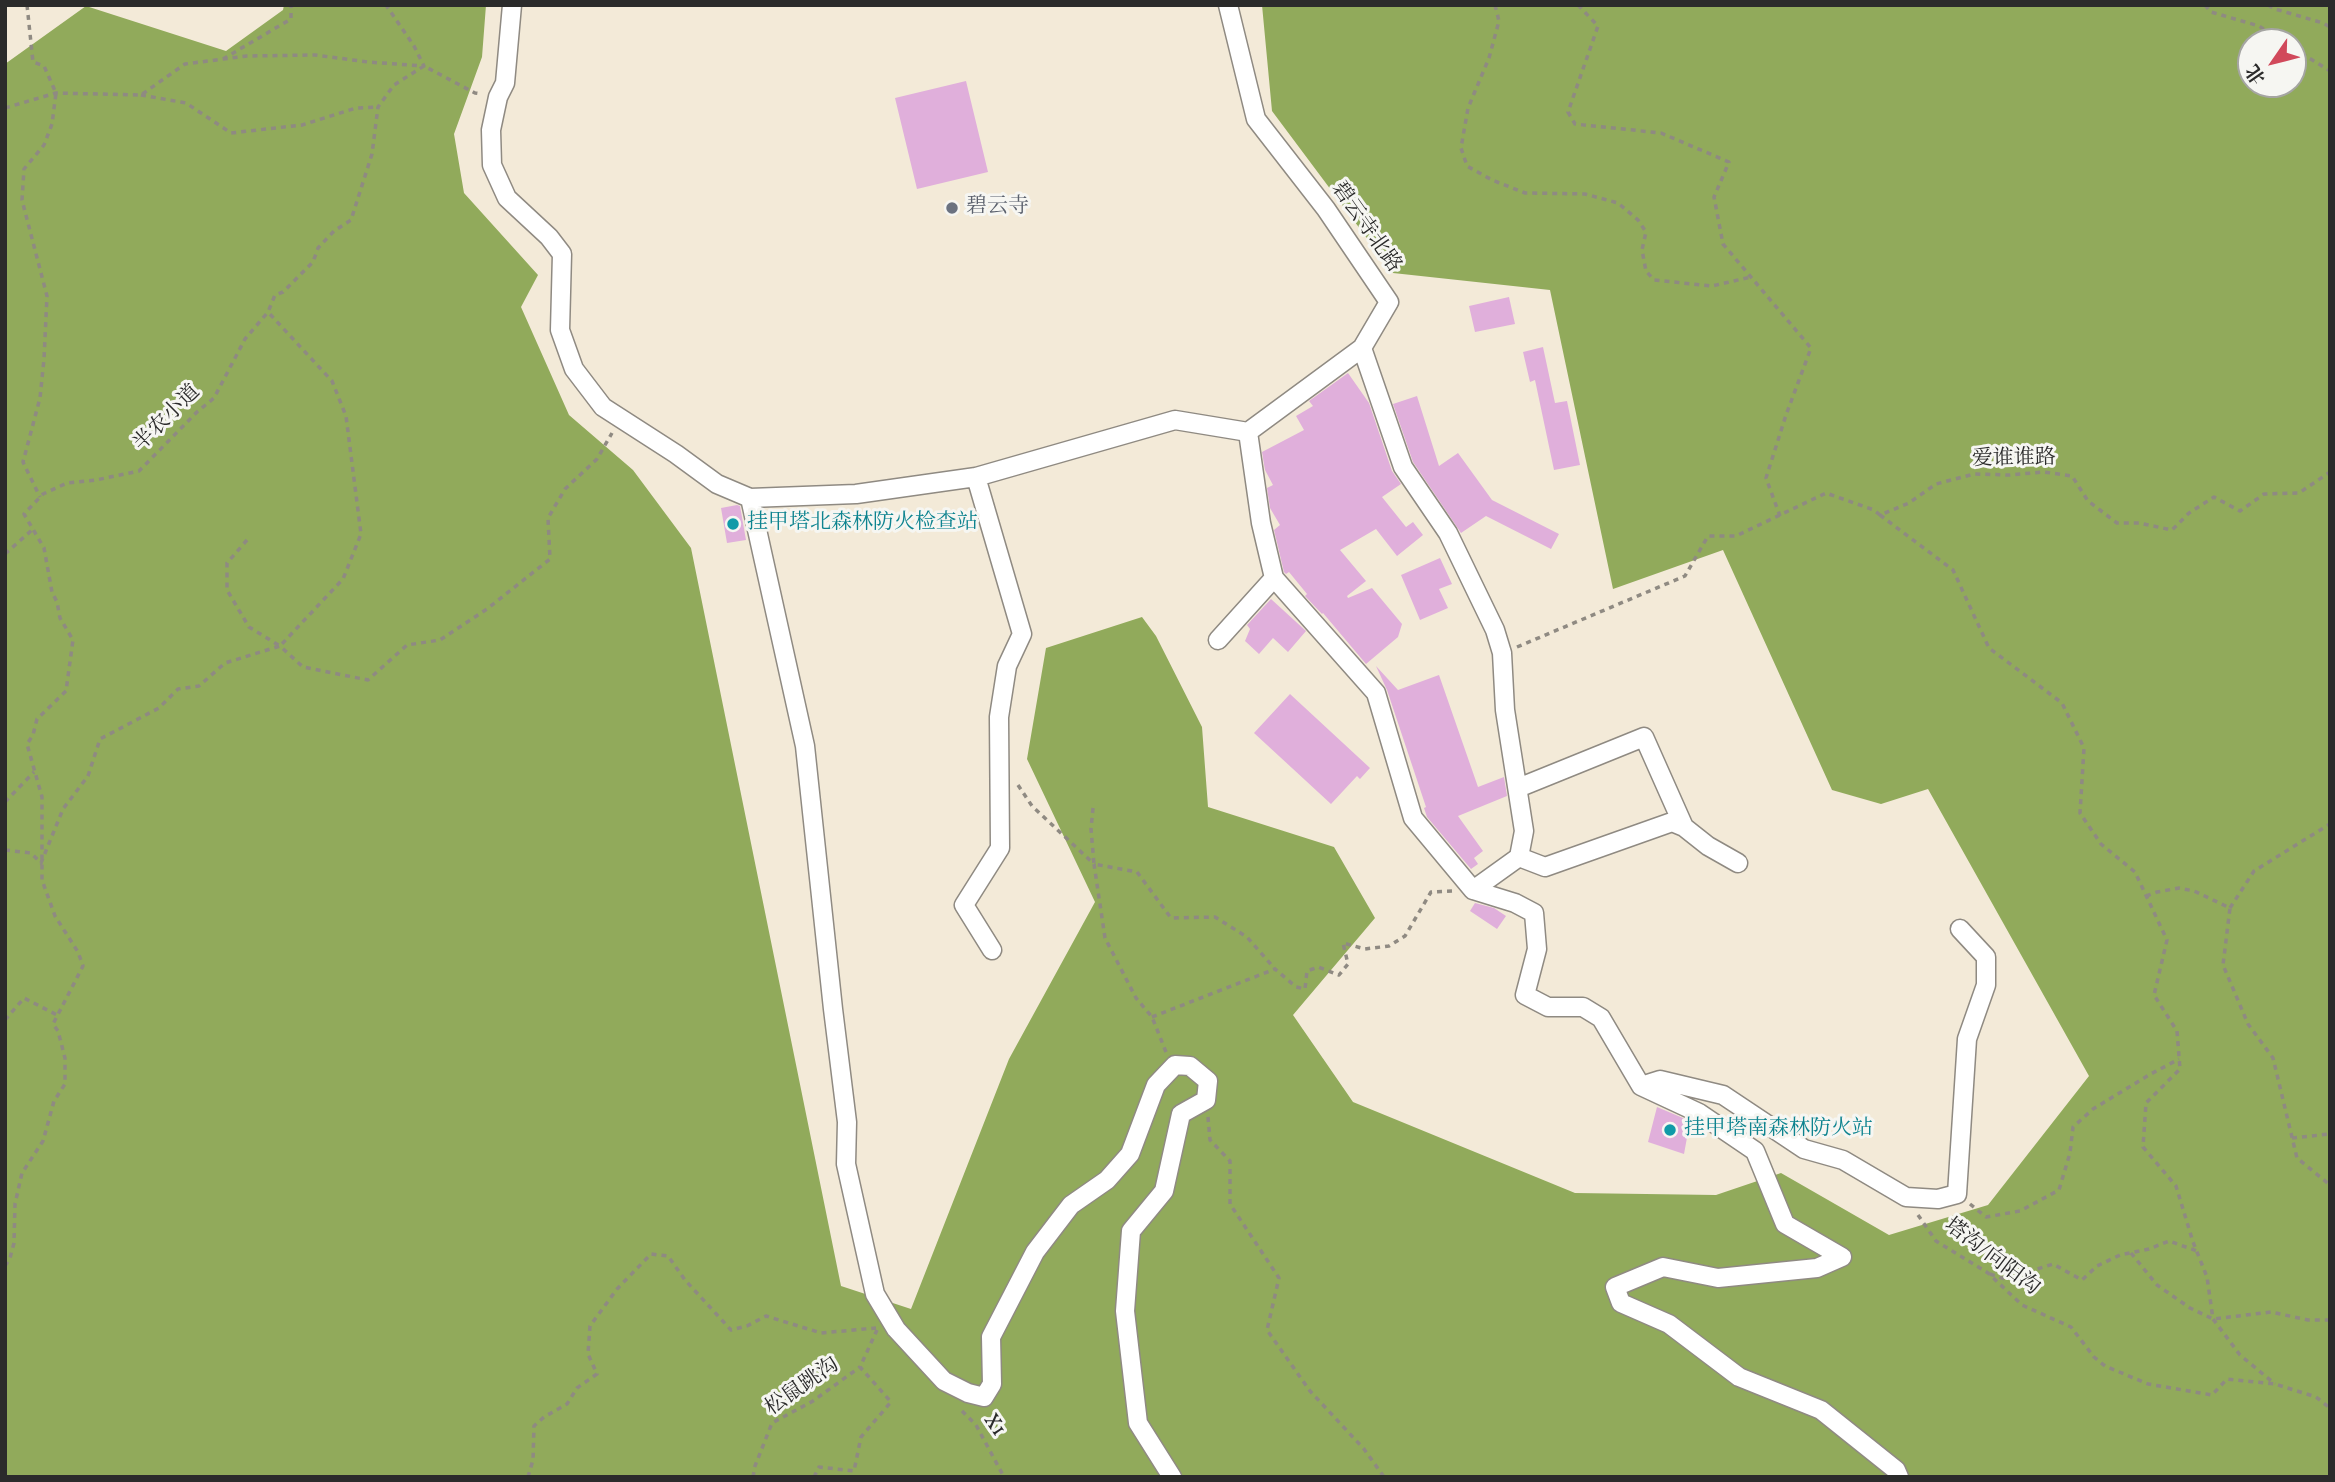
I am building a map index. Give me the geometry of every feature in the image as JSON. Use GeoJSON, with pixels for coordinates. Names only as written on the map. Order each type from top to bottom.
{"type":"FeatureCollection","features":[{"type":"Feature","properties":{"kind":"street"},"geometry":{"type":"LineString","coordinates":[[512,5],[505,83],[498,97],[491,130],[492,165],[508,198],[549,237],[562,254],[560,330],[574,369],[603,408],[676,454],[717,484],[750,498],[856,494],[976,477],[1175,420],[1248,432],[1261,523],[1273,578],[1376,693],[1413,818],[1473,890],[1515,903],[1534,913],[1537,949],[1525,996],[1548,1007],[1583,1007],[1601,1018],[1641,1086],[1699,1113],[1755,1151],[1785,1224],[1842,1257],[1816,1268],[1718,1278],[1663,1267],[1615,1287],[1621,1303],[1668,1324],[1739,1377],[1821,1410],[1896,1471],[1899,1477]]}},
{"type":"Feature","properties":{"kind":"street","name":"碧云寺北路"},"geometry":{"type":"LineString","coordinates":[[1228,5],[1256,119],[1326,209],[1389,302],[1362,348],[1248,432]]}},
{"type":"Feature","properties":{"kind":"street"},"geometry":{"type":"LineString","coordinates":[[1362,348],[1403,467],[1448,533],[1495,630],[1502,653],[1505,710],[1524,831],[1519,857],[1473,890]]}},
{"type":"Feature","properties":{"kind":"street"},"geometry":{"type":"LineString","coordinates":[[976,477],[1022,634],[1007,666],[999,717],[1000,848],[964,905],[992,950]]}},
{"type":"Feature","properties":{"kind":"street"},"geometry":{"type":"LineString","coordinates":[[750,498],[805,746],[847,1122],[846,1164],[876,1294],[887,1309],[896,1329],[944,1381],[968,1393],[984,1397],[992,1384],[991,1337],[1035,1252],[1071,1205],[1107,1180],[1130,1154],[1156,1085],[1175,1065],[1190,1066],[1208,1081],[1206,1100],[1181,1114],[1164,1191],[1131,1231],[1125,1311],[1138,1423],[1172,1477]]}},
{"type":"Feature","properties":{"kind":"street"},"geometry":{"type":"LineString","coordinates":[[1218,640],[1273,578]]}},
{"type":"Feature","properties":{"kind":"street"},"geometry":{"type":"LineString","coordinates":[[1518,788],[1644,737],[1684,827]]}},
{"type":"Feature","properties":{"kind":"street"},"geometry":{"type":"LineString","coordinates":[[1519,857],[1545,867],[1672,822],[1738,863]]}},
{"type":"Feature","properties":{"kind":"street"},"geometry":{"type":"LineString","coordinates":[[1641,1086],[1660,1080],[1723,1095],[1804,1149],[1843,1160],[1906,1197],[1938,1199],[1957,1194],[1967,1039],[1986,985],[1986,957],[1960,929]]}},
{"type":"Feature","properties":{"kind":"path"},"geometry":{"type":"LineString","coordinates":[[5,1266],[14,1243],[15,1204],[22,1173],[43,1141],[54,1101],[65,1084],[65,1058],[58,1031],[53,1024],[83,966],[78,951],[55,916],[42,880],[42,797],[27,744],[33,735],[37,719],[66,691],[73,640],[60,618],[44,548],[24,514],[40,497],[23,462],[40,398],[47,296],[22,200],[24,169],[44,145],[52,124],[56,93],[44,66],[33,62],[27,5]]}},
{"type":"Feature","properties":{"kind":"path"},"geometry":{"type":"LineString","coordinates":[[222,60],[291,19],[291,5]]}},
{"type":"Feature","properties":{"kind":"path"},"geometry":{"type":"LineString","coordinates":[[386,5],[424,66]]}},
{"type":"Feature","properties":{"kind":"path"},"geometry":{"type":"LineString","coordinates":[[1495,5],[1499,21],[1489,58],[1468,108],[1463,135],[1461,148],[1467,166],[1492,180],[1525,193],[1585,194],[1618,203],[1638,220],[1646,232],[1642,250],[1646,271],[1654,280],[1712,286],[1751,277]]}},
{"type":"Feature","properties":{"kind":"path"},"geometry":{"type":"LineString","coordinates":[[1578,5],[1598,26],[1569,112],[1575,124],[1661,133],[1728,162],[1714,197],[1723,244],[1811,348],[1766,478],[1780,516]]}},
{"type":"Feature","properties":{"kind":"path"},"geometry":{"type":"LineString","coordinates":[[2205,5],[2211,12],[2262,28]]}},
{"type":"Feature","properties":{"kind":"path"},"geometry":{"type":"LineString","coordinates":[[2268,5],[2330,27]]}},
{"type":"Feature","properties":{"kind":"path"},"geometry":{"type":"LineString","coordinates":[[141,95],[185,64],[247,56],[315,55],[424,66],[475,93],[498,97]]}},
{"type":"Feature","properties":{"kind":"path"},"geometry":{"type":"LineString","coordinates":[[2307,57],[2330,71]]}},
{"type":"Feature","properties":{"kind":"path"},"geometry":{"type":"LineString","coordinates":[[5,108],[56,93],[141,95],[186,103],[231,134],[302,125],[356,108],[378,107],[394,85],[424,66]]}},
{"type":"Feature","properties":{"kind":"path","name":"半农小道"},"geometry":{"type":"LineString","coordinates":[[40,497],[67,482],[96,480],[139,471],[214,398],[246,339],[268,312],[275,295],[284,292],[313,262],[318,248],[334,231],[351,219],[372,154],[378,107]]}},
{"type":"Feature","properties":{"kind":"path"},"geometry":{"type":"LineString","coordinates":[[41,863],[63,809],[88,776],[100,738],[159,708],[178,689],[199,686],[225,663],[280,646],[343,579],[361,534],[346,416],[332,381],[268,312]]}},
{"type":"Feature","properties":{"kind":"path"},"geometry":{"type":"LineString","coordinates":[[247,540],[227,563],[227,590],[248,627],[280,646],[303,667],[368,680],[407,645],[440,640],[487,609],[550,559],[548,518],[565,489],[597,459],[621,419]]}},
{"type":"Feature","properties":{"kind":"path","name":"爱谁谁路"},"geometry":{"type":"LineString","coordinates":[[1880,515],[1909,503],[1936,484],[1974,474],[2044,472],[2072,476],[2088,501],[2117,523],[2139,523],[2172,530],[2189,513],[2214,497],[2240,511],[2264,495],[2299,493],[2330,471]]}},
{"type":"Feature","properties":{"kind":"path"},"geometry":{"type":"LineString","coordinates":[[1502,653],[1685,576],[1708,536],[1736,536],[1826,494],[1874,510],[1953,570],[1989,648],[2062,702],[2084,748],[2080,813],[2101,844],[2135,872],[2167,940],[2154,995],[2177,1031],[2180,1069],[2146,1103],[2143,1147],[2176,1186],[2207,1276],[2213,1319]]}},
{"type":"Feature","properties":{"kind":"path"},"geometry":{"type":"LineString","coordinates":[[5,554],[32,530]]}},
{"type":"Feature","properties":{"kind":"path"},"geometry":{"type":"LineString","coordinates":[[1001,759],[1032,806],[1094,864],[1137,872],[1171,918],[1215,917],[1247,937],[1275,969],[1296,987],[1306,989],[1307,971],[1318,967],[1339,975],[1348,964],[1343,943],[1365,950],[1389,946],[1405,936],[1431,892],[1473,890]]}},
{"type":"Feature","properties":{"kind":"path"},"geometry":{"type":"LineString","coordinates":[[5,802],[34,772]]}},
{"type":"Feature","properties":{"kind":"path"},"geometry":{"type":"LineString","coordinates":[[1093,808],[1091,829],[1094,864],[1105,938],[1136,998],[1152,1017],[1164,1049],[1175,1065]]}},
{"type":"Feature","properties":{"kind":"path"},"geometry":{"type":"LineString","coordinates":[[2330,824],[2255,871],[2230,908],[2223,965],[2248,1024],[2273,1058],[2297,1158],[2330,1185]]}},
{"type":"Feature","properties":{"kind":"path"},"geometry":{"type":"LineString","coordinates":[[5,850],[31,853],[41,863]]}},
{"type":"Feature","properties":{"kind":"path"},"geometry":{"type":"LineString","coordinates":[[2146,896],[2179,888],[2194,891],[2230,908]]}},
{"type":"Feature","properties":{"kind":"path"},"geometry":{"type":"LineString","coordinates":[[1152,1017],[1275,969]]}},
{"type":"Feature","properties":{"kind":"path"},"geometry":{"type":"LineString","coordinates":[[5,1020],[24,998],[57,1015]]}},
{"type":"Feature","properties":{"kind":"path"},"geometry":{"type":"LineString","coordinates":[[1957,1194],[1986,1217],[2020,1211],[2059,1190],[2070,1153],[2073,1127],[2093,1110],[2179,1059]]}},
{"type":"Feature","properties":{"kind":"path"},"geometry":{"type":"LineString","coordinates":[[1206,1100],[1210,1140],[1230,1161],[1230,1204],[1279,1278],[1267,1330],[1310,1391],[1364,1448],[1384,1477]]}},
{"type":"Feature","properties":{"kind":"path"},"geometry":{"type":"LineString","coordinates":[[2292,1138],[2330,1134]]}},
{"type":"Feature","properties":{"kind":"path","name":"塔沟/向阳沟"},"geometry":{"type":"LineString","coordinates":[[1906,1197],[1936,1241],[1988,1273],[2022,1305],[2071,1327],[2094,1357],[2105,1366],[2148,1384],[2213,1395],[2227,1379],[2275,1384],[2316,1397],[2330,1408]]}},
{"type":"Feature","properties":{"kind":"path"},"geometry":{"type":"LineString","coordinates":[[1988,1273],[2005,1279],[2053,1264],[2082,1280],[2097,1266],[2120,1255],[2150,1249],[2169,1241],[2197,1251]]}},
{"type":"Feature","properties":{"kind":"path"},"geometry":{"type":"LineString","coordinates":[[2131,1253],[2157,1285],[2190,1308],[2213,1319],[2240,1355],[2275,1384]]}},
{"type":"Feature","properties":{"kind":"path"},"geometry":{"type":"LineString","coordinates":[[528,1477],[533,1460],[534,1426],[567,1404],[577,1388],[597,1374],[588,1354],[590,1326],[617,1289],[651,1254],[668,1256],[685,1280],[731,1330],[747,1326],[766,1316],[821,1333],[878,1328]]}},
{"type":"Feature","properties":{"kind":"path"},"geometry":{"type":"LineString","coordinates":[[814,1477],[819,1467],[854,1471],[862,1437],[891,1402],[860,1367],[887,1309]]}},
{"type":"Feature","properties":{"kind":"path"},"geometry":{"type":"LineString","coordinates":[[2213,1319],[2271,1312],[2308,1320],[2330,1320]]}},
{"type":"Feature","properties":{"kind":"path","name":"松鼠跳沟"},"geometry":{"type":"LineString","coordinates":[[753,1477],[772,1423],[813,1401],[860,1367]]}},
{"type":"Feature","properties":{"kind":"path","name":"X1"},"geometry":{"type":"LineString","coordinates":[[968,1393],[961,1410],[976,1425],[1004,1477]]}},
{"type":"Feature","properties":{"kind":"green space"},"geometry":{"type":"Polygon","coordinates":[[[284,5],[486,5],[482,57],[454,134],[464,193],[538,275],[521,307],[569,415],[633,470],[691,548],[841,1286],[911,1309],[1009,1059],[1095,902],[1027,759],[1046,648],[1142,617],[1156,636],[1202,727],[1208,807],[1334,847],[1375,918],[1293,1015],[1353,1102],[1575,1193],[1716,1195],[1781,1173],[1889,1235],[1988,1205],[2089,1076],[1928,789],[1881,804],[1832,790],[1723,550],[1613,589],[1550,290],[1393,273],[1272,111],[1262,5],[2330,5],[2330,1477],[5,1477],[5,64],[86,6],[226,51],[283,10],[284,5]]]}},
{"type":"Feature","properties":{"kind":"building"},"geometry":{"type":"Polygon","coordinates":[[[966,81],[988,172],[917,189],[895,98],[966,81]]]}},
{"type":"Feature","properties":{"kind":"building"},"geometry":{"type":"Polygon","coordinates":[[[1509,297],[1515,324],[1475,332],[1469,306],[1509,297]]]}},
{"type":"Feature","properties":{"kind":"building"},"geometry":{"type":"Polygon","coordinates":[[[1543,347],[1555,403],[1567,401],[1580,465],[1554,470],[1535,380],[1530,382],[1523,352],[1543,347]]]}},
{"type":"Feature","properties":{"kind":"building"},"geometry":{"type":"Polygon","coordinates":[[[1348,373],[1369,403],[1392,471],[1401,484],[1382,497],[1406,527],[1413,522],[1423,535],[1397,556],[1376,529],[1340,550],[1366,581],[1347,596],[1348,598],[1372,588],[1402,624],[1398,637],[1366,664],[1305,596],[1307,594],[1289,572],[1284,572],[1274,530],[1280,525],[1270,508],[1267,488],[1273,485],[1265,470],[1262,452],[1304,430],[1296,416],[1313,406],[1309,401],[1348,373]]]}},
{"type":"Feature","properties":{"kind":"building"},"geometry":{"type":"Polygon","coordinates":[[[1417,396],[1439,466],[1458,453],[1492,500],[1559,534],[1551,549],[1486,516],[1461,533],[1413,462],[1393,404],[1417,396]]]}},
{"type":"Feature","properties":{"kind":"building","name":"挂甲塔北森林防火检查站"},"geometry":{"type":"Polygon","coordinates":[[[740,506],[746,540],[727,543],[721,508],[740,506]]]}},
{"type":"Feature","properties":{"kind":"building"},"geometry":{"type":"Polygon","coordinates":[[[1440,558],[1452,584],[1439,589],[1448,608],[1420,620],[1401,575],[1440,558]]]}},
{"type":"Feature","properties":{"kind":"building"},"geometry":{"type":"Polygon","coordinates":[[[1271,599],[1306,631],[1288,652],[1273,638],[1259,654],[1245,641],[1250,629],[1247,625],[1271,599]]]}},
{"type":"Feature","properties":{"kind":"building"},"geometry":{"type":"Polygon","coordinates":[[[1376,666],[1398,690],[1439,675],[1478,787],[1504,777],[1507,796],[1458,816],[1483,851],[1474,858],[1478,864],[1471,869],[1427,817],[1387,690],[1376,666]]]}},
{"type":"Feature","properties":{"kind":"building"},"geometry":{"type":"Polygon","coordinates":[[[1290,694],[1370,768],[1360,779],[1357,776],[1331,804],[1254,733],[1290,694]]]}},
{"type":"Feature","properties":{"kind":"building"},"geometry":{"type":"Polygon","coordinates":[[[1475,903],[1494,908],[1506,916],[1497,929],[1470,911],[1475,903]]]}},
{"type":"Feature","properties":{"kind":"building","name":"挂甲塔南森林防火站"},"geometry":{"type":"Polygon","coordinates":[[[1657,1107],[1690,1121],[1684,1154],[1648,1142],[1657,1107]]]}},
{"type":"Feature","properties":{"kind":"place","name":"碧云寺"},"geometry":{"type":"Point","coordinates":[952,208]}},
{"type":"Feature","properties":{"kind":"place","name":"挂甲塔北森林防火检查站"},"geometry":{"type":"Point","coordinates":[733,524]}},
{"type":"Feature","properties":{"kind":"place","name":"挂甲塔南森林防火站"},"geometry":{"type":"Point","coordinates":[1670,1130]}}]}
